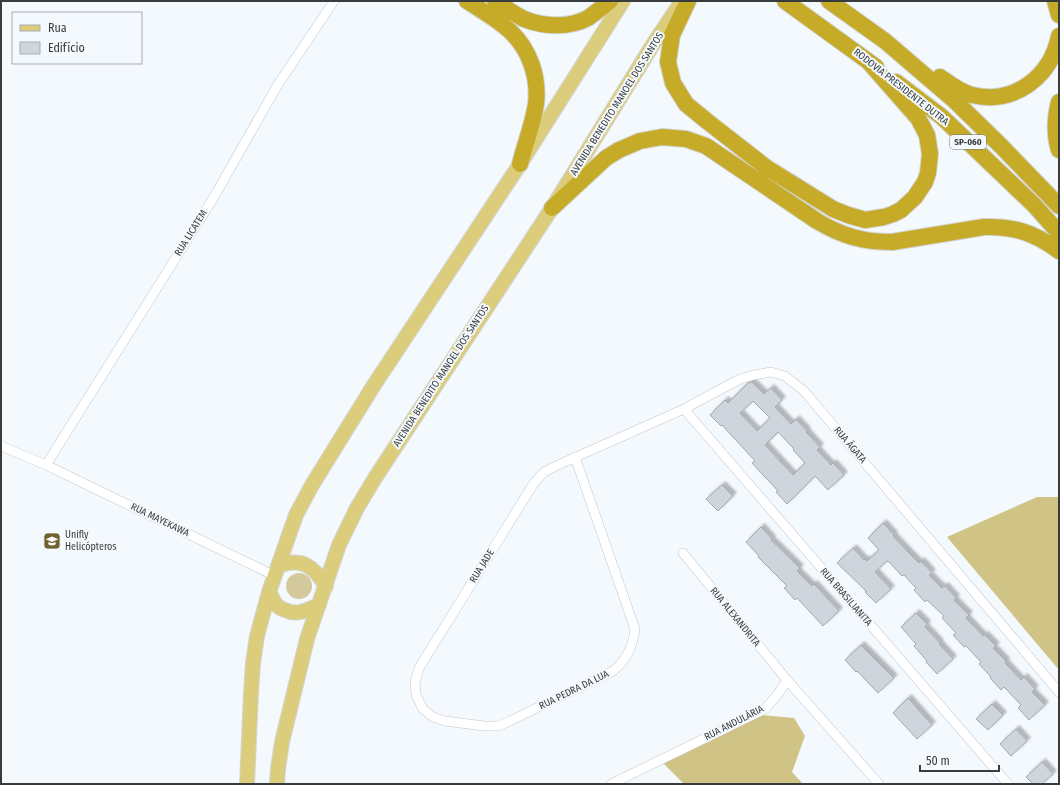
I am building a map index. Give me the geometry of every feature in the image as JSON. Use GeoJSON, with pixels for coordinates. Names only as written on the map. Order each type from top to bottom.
{"type":"FeatureCollection","features":[{"type":"Feature","properties":{"kind":"highway"},"geometry":{"type":"LineString","coordinates":[[467,1],[510,31],[518,40],[530,60],[536,82],[536,105],[520,164]]}},
{"type":"Feature","properties":{"kind":"highway"},"geometry":{"type":"LineString","coordinates":[[495,1],[525,19],[546,24],[565,25],[578,22],[589,17],[610,1]]}},
{"type":"Feature","properties":{"kind":"highway"},"geometry":{"type":"LineString","coordinates":[[688,1],[672,35],[668,62],[673,83],[686,104],[767,168],[833,209],[865,220],[893,214],[901,210],[915,198],[925,182],[928,173],[930,154],[927,135],[918,118],[868,61]]}},
{"type":"Feature","properties":{"kind":"highway","name":"RODOVIA PRESIDENTE DUTRA"},"geometry":{"type":"LineString","coordinates":[[786,1],[942,117],[1034,205],[1059,233]]}},
{"type":"Feature","properties":{"kind":"highway","name":"SP-060"},"geometry":{"type":"LineString","coordinates":[[829,1],[886,41],[960,106],[1059,206]]}},
{"type":"Feature","properties":{"kind":"highway"},"geometry":{"type":"LineString","coordinates":[[1055,1],[1059,15]]}},
{"type":"Feature","properties":{"kind":"highway"},"geometry":{"type":"LineString","coordinates":[[886,41],[954,87],[972,94],[991,96],[1019,90],[1035,79],[1049,64],[1054,54],[1059,36]]}},
{"type":"Feature","properties":{"kind":"highway"},"geometry":{"type":"LineString","coordinates":[[1059,102],[1056,135],[1059,150]]}},
{"type":"Feature","properties":{"kind":"highway"},"geometry":{"type":"LineString","coordinates":[[552,208],[606,158],[619,150],[640,141],[662,137],[686,139],[706,146],[817,221],[853,238],[879,242],[892,242],[984,227],[995,227],[1029,233],[1040,238],[1059,251]]}},
{"type":"Feature","properties":{"kind":"main road"},"geometry":{"type":"LineString","coordinates":[[247,784],[253,663],[257,636],[269,592],[296,515],[312,485],[371,390],[520,164],[623,1]]}},
{"type":"Feature","properties":{"kind":"main road","name":"AVENIDA BENEDITO MANOEL DOS SANTOS"},"geometry":{"type":"LineString","coordinates":[[277,784],[284,735],[307,639],[339,545],[357,508],[375,478],[552,208],[652,46],[682,1]]}},
{"type":"Feature","properties":{"kind":"main road"},"geometry":{"type":"LineString","coordinates":[[277,571],[291,562],[301,563],[309,566],[316,572],[326,586]]}},
{"type":"Feature","properties":{"kind":"main road"},"geometry":{"type":"LineString","coordinates":[[269,592],[275,603],[280,608],[290,613],[296,614],[319,605]]}},
{"type":"Feature","properties":{"kind":"street","name":"RUA LICATEM"},"geometry":{"type":"LineString","coordinates":[[46,465],[214,197],[277,86],[334,1]]}},
{"type":"Feature","properties":{"kind":"street","name":"RUA ÁGATA"},"geometry":{"type":"LineString","coordinates":[[575,457],[684,409],[740,379],[771,372],[785,376],[804,390],[1059,692]]}},
{"type":"Feature","properties":{"kind":"street","name":"RUA BRASILIANITA"},"geometry":{"type":"LineString","coordinates":[[684,409],[1008,784]]}},
{"type":"Feature","properties":{"kind":"street","name":"RUA MAYEKAWA"},"geometry":{"type":"LineString","coordinates":[[1,446],[46,465],[277,571]]}},
{"type":"Feature","properties":{"kind":"street","name":"RUA PEDRA DA LUA"},"geometry":{"type":"LineString","coordinates":[[416,695],[423,709],[433,717],[445,721],[484,726],[498,726],[606,674],[619,666],[628,652],[634,638],[635,629],[575,457]]}},
{"type":"Feature","properties":{"kind":"street","name":"RUA JADE"},"geometry":{"type":"LineString","coordinates":[[416,695],[415,682],[419,668],[534,483],[544,472],[575,457]]}},
{"type":"Feature","properties":{"kind":"street","name":"RUA ALEXANDRITA"},"geometry":{"type":"LineString","coordinates":[[683,553],[787,680]]}},
{"type":"Feature","properties":{"kind":"street","name":"RUA ANDULÁRIA"},"geometry":{"type":"LineString","coordinates":[[611,784],[765,709],[778,694],[787,680]]}},
{"type":"Feature","properties":{"kind":"street"},"geometry":{"type":"LineString","coordinates":[[787,680],[879,784]]}},
{"type":"Feature","properties":{"kind":"shaded area"},"geometry":{"type":"Polygon","coordinates":[[[1037,497],[1059,497],[1059,670],[947,537],[1037,497]]]}},
{"type":"Feature","properties":{"kind":"shaded area"},"geometry":{"type":"Polygon","coordinates":[[[299,573],[308,577],[312,586],[308,595],[299,599],[290,595],[286,586],[290,577],[299,573]]]}},
{"type":"Feature","properties":{"kind":"shaded area"},"geometry":{"type":"Polygon","coordinates":[[[762,715],[794,718],[805,736],[792,772],[803,784],[684,784],[663,763],[762,715]]]}},
{"type":"Feature","properties":{"kind":"building"},"geometry":{"type":"Polygon","coordinates":[[[752,382],[764,394],[771,388],[782,400],[775,407],[791,424],[796,419],[820,447],[817,450],[831,465],[833,463],[844,475],[828,490],[815,476],[787,504],[776,492],[778,491],[752,463],[755,461],[722,425],[721,426],[710,415],[725,400],[728,403],[748,383],[752,382]],[[753,401],[740,413],[757,431],[770,418],[753,401]],[[778,432],[765,445],[793,475],[805,463],[778,432]]]}},
{"type":"Feature","properties":{"kind":"building"},"geometry":{"type":"Polygon","coordinates":[[[722,485],[733,496],[718,511],[706,499],[722,485]]]}},
{"type":"Feature","properties":{"kind":"building"},"geometry":{"type":"Polygon","coordinates":[[[883,523],[906,550],[919,563],[921,561],[932,573],[929,575],[942,588],[945,586],[956,598],[954,600],[969,615],[966,618],[983,636],[985,635],[996,646],[993,648],[1006,661],[1005,663],[1021,680],[1024,677],[1035,689],[1032,692],[1045,705],[1029,720],[1018,708],[1021,705],[1004,687],[1001,690],[979,664],[981,662],[953,635],[956,633],[942,618],[944,616],[927,600],[925,602],[914,590],[916,588],[889,562],[887,561],[875,572],[891,589],[876,603],[865,592],[866,591],[837,563],[853,548],[864,560],[865,559],[867,561],[879,550],[868,538],[883,523]]]}},
{"type":"Feature","properties":{"kind":"building"},"geometry":{"type":"Polygon","coordinates":[[[761,527],[772,539],[771,540],[800,568],[797,571],[812,586],[814,584],[839,611],[823,626],[797,598],[795,600],[784,588],[787,586],[758,557],[759,556],[746,542],[761,527]]]}},
{"type":"Feature","properties":{"kind":"building"},"geometry":{"type":"Polygon","coordinates":[[[916,613],[927,624],[925,627],[953,659],[937,674],[914,646],[916,644],[901,627],[916,613]]]}},
{"type":"Feature","properties":{"kind":"building"},"geometry":{"type":"Polygon","coordinates":[[[861,645],[894,678],[878,693],[845,660],[861,645]]]}},
{"type":"Feature","properties":{"kind":"building"},"geometry":{"type":"Polygon","coordinates":[[[908,698],[932,725],[917,739],[893,713],[908,698]]]}},
{"type":"Feature","properties":{"kind":"building"},"geometry":{"type":"Polygon","coordinates":[[[992,704],[1003,715],[988,730],[976,719],[992,704]]]}},
{"type":"Feature","properties":{"kind":"building"},"geometry":{"type":"Polygon","coordinates":[[[1016,729],[1027,741],[1011,756],[1000,744],[1016,729]]]}},
{"type":"Feature","properties":{"kind":"building"},"geometry":{"type":"Polygon","coordinates":[[[1042,762],[1053,774],[1042,784],[1033,784],[1026,777],[1042,762]]]}},
{"type":"Feature","properties":{"kind":"place","name":"Unifly Helicópteros"},"geometry":{"type":"Point","coordinates":[52,541]}}]}
